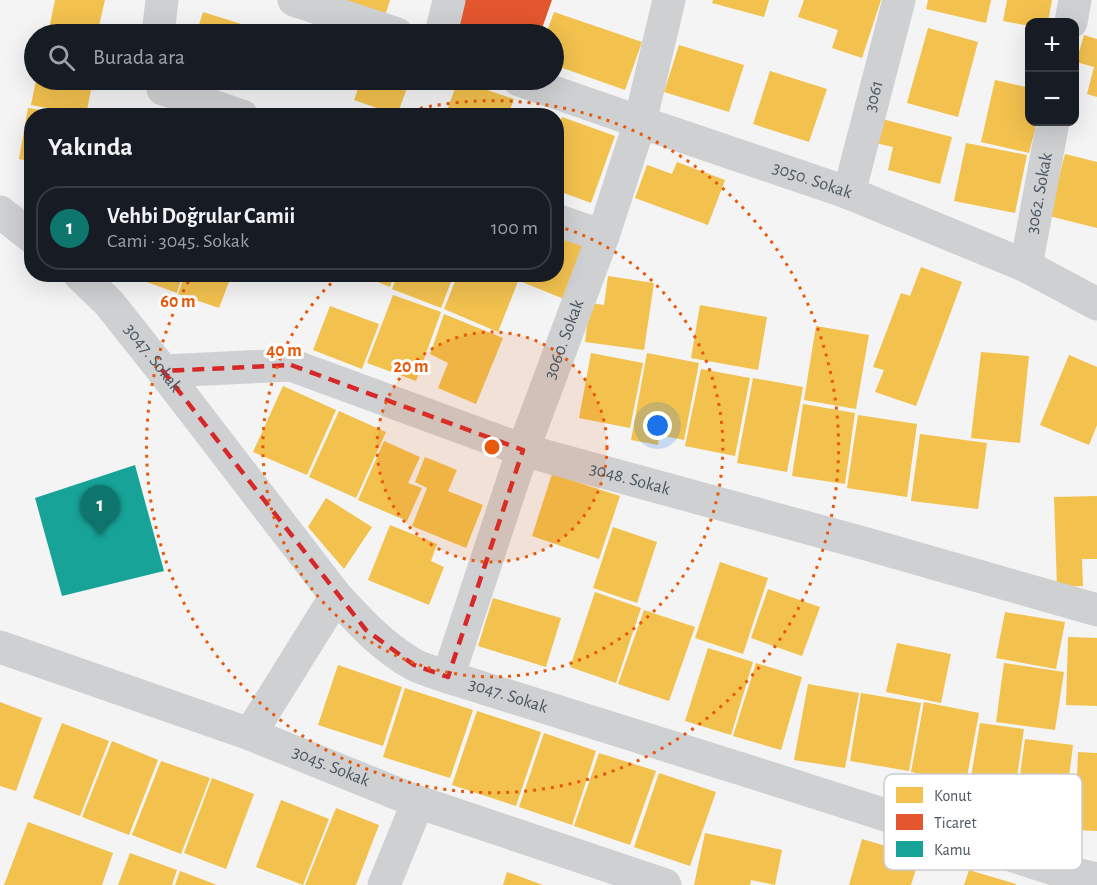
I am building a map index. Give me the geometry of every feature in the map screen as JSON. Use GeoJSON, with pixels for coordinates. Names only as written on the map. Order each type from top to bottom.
{"type":"FeatureCollection","features":[{"type":"Feature","properties":{"kind":"street"},"geometry":{"type":"LineString","coordinates":[[159,24],[162,0]]}},
{"type":"Feature","properties":{"kind":"street"},"geometry":{"type":"LineString","coordinates":[[294,0],[366,24]]}},
{"type":"Feature","properties":{"kind":"street"},"geometry":{"type":"LineString","coordinates":[[443,24],[449,0]]}},
{"type":"Feature","properties":{"kind":"street","name":"3060. Sokak"},"geometry":{"type":"LineString","coordinates":[[448,677],[523,450],[603,236],[640,122],[669,0]]}},
{"type":"Feature","properties":{"kind":"street","name":"3061"},"geometry":{"type":"LineString","coordinates":[[849,193],[899,0]]}},
{"type":"Feature","properties":{"kind":"street"},"geometry":{"type":"LineString","coordinates":[[1072,18],[1075,0]]}},
{"type":"Feature","properties":{"kind":"street","name":"3050. Sokak"},"geometry":{"type":"LineString","coordinates":[[548,90],[849,193],[1026,266],[1097,304]]}},
{"type":"Feature","properties":{"kind":"street"},"geometry":{"type":"LineString","coordinates":[[161,95],[212,108]]}},
{"type":"Feature","properties":{"kind":"street","name":"3062. Sokak"},"geometry":{"type":"LineString","coordinates":[[1026,266],[1052,126]]}},
{"type":"Feature","properties":{"kind":"street"},"geometry":{"type":"LineString","coordinates":[[0,212],[24,231]]}},
{"type":"Feature","properties":{"kind":"street"},"geometry":{"type":"LineString","coordinates":[[564,223],[603,236]]}},
{"type":"Feature","properties":{"kind":"street","name":"3047. Sokak"},"geometry":{"type":"LineString","coordinates":[[87,282],[109,303],[164,370],[336,596],[366,630],[384,645],[414,665],[448,677],[884,815]]}},
{"type":"Feature","properties":{"kind":"street","name":"3048. Sokak"},"geometry":{"type":"LineString","coordinates":[[164,370],[291,365],[523,450],[1097,610]]}},
{"type":"Feature","properties":{"kind":"street"},"geometry":{"type":"LineString","coordinates":[[250,734],[336,596]]}},
{"type":"Feature","properties":{"kind":"street","name":"3045. Sokak"},"geometry":{"type":"LineString","coordinates":[[0,647],[250,734],[418,801],[665,885]]}},
{"type":"Feature","properties":{"kind":"street"},"geometry":{"type":"LineString","coordinates":[[384,885],[418,801]]}},
{"type":"Feature","properties":{"kind":"street","name":"3047. Sokak"},"geometry":{"type":"LineString","coordinates":[[1058,870],[1097,879]]}},
{"type":"Feature","properties":{"kind":"highlighted area"},"geometry":{"type":"Polygon","coordinates":[[[291,365],[523,450],[448,677],[414,665],[366,630],[163,371],[291,365]]]}},
{"type":"Feature","properties":{"kind":"building: Konut"},"geometry":{"type":"Polygon","coordinates":[[[55,0],[105,0],[99,24],[50,24],[55,0]]]}},
{"type":"Feature","properties":{"kind":"building: Konut"},"geometry":{"type":"Polygon","coordinates":[[[337,0],[390,0],[385,16],[337,0]]]}},
{"type":"Feature","properties":{"kind":"building: Konut"},"geometry":{"type":"Polygon","coordinates":[[[713,0],[769,0],[764,17],[712,3],[713,0]]]}},
{"type":"Feature","properties":{"kind":"building: Konut"},"geometry":{"type":"Polygon","coordinates":[[[804,0],[881,0],[862,58],[832,48],[838,30],[798,17],[804,0]]]}},
{"type":"Feature","properties":{"kind":"building: Konut"},"geometry":{"type":"Polygon","coordinates":[[[928,0],[991,0],[986,23],[926,9],[928,0]]]}},
{"type":"Feature","properties":{"kind":"building: Konut"},"geometry":{"type":"Polygon","coordinates":[[[1007,0],[1052,0],[1049,18],[1025,18],[1025,25],[1003,21],[1007,0]]]}},
{"type":"Feature","properties":{"kind":"building: Konut"},"geometry":{"type":"Polygon","coordinates":[[[203,12],[242,24],[199,24],[203,12]]]}},
{"type":"Feature","properties":{"kind":"building: Konut"},"geometry":{"type":"Polygon","coordinates":[[[554,12],[642,42],[625,90],[564,69],[564,24],[550,24],[554,12]]]}},
{"type":"Feature","properties":{"kind":"building: Konut"},"geometry":{"type":"Polygon","coordinates":[[[928,28],[978,42],[958,117],[907,103],[928,28]]]}},
{"type":"Feature","properties":{"kind":"building: Konut"},"geometry":{"type":"Polygon","coordinates":[[[1084,35],[1097,39],[1097,97],[1087,94],[1094,67],[1079,63],[1079,52],[1084,35]]]}},
{"type":"Feature","properties":{"kind":"building: Konut"},"geometry":{"type":"Polygon","coordinates":[[[679,45],[744,65],[729,112],[664,92],[679,45]]]}},
{"type":"Feature","properties":{"kind":"building: Konut"},"geometry":{"type":"Polygon","coordinates":[[[770,71],[827,89],[809,142],[753,124],[770,71]]]}},
{"type":"Feature","properties":{"kind":"building: Konut"},"geometry":{"type":"Polygon","coordinates":[[[995,80],[1025,87],[1025,126],[1036,126],[1029,153],[981,142],[995,80]]]}},
{"type":"Feature","properties":{"kind":"building: Konut"},"geometry":{"type":"Polygon","coordinates":[[[34,90],[91,90],[87,108],[48,108],[31,105],[34,90]]]}},
{"type":"Feature","properties":{"kind":"building: Konut"},"geometry":{"type":"Polygon","coordinates":[[[358,90],[406,90],[400,108],[377,108],[354,100],[358,90]]]}},
{"type":"Feature","properties":{"kind":"building: Konut"},"geometry":{"type":"Polygon","coordinates":[[[454,90],[487,90],[514,99],[511,108],[448,108],[454,90]]]}},
{"type":"Feature","properties":{"kind":"building: Konut"},"geometry":{"type":"Polygon","coordinates":[[[564,118],[615,136],[591,203],[564,193],[564,118]]]}},
{"type":"Feature","properties":{"kind":"building: Konut"},"geometry":{"type":"Polygon","coordinates":[[[882,119],[952,137],[940,184],[888,170],[893,147],[875,143],[882,119]]]}},
{"type":"Feature","properties":{"kind":"building: Konut"},"geometry":{"type":"Polygon","coordinates":[[[24,131],[24,160],[19,159],[24,131]]]}},
{"type":"Feature","properties":{"kind":"building: Konut"},"geometry":{"type":"Polygon","coordinates":[[[966,143],[1027,155],[1015,213],[954,201],[966,143]]]}},
{"type":"Feature","properties":{"kind":"building: Konut"},"geometry":{"type":"Polygon","coordinates":[[[1065,154],[1097,162],[1097,228],[1049,216],[1065,154]]]}},
{"type":"Feature","properties":{"kind":"building: Konut"},"geometry":{"type":"Polygon","coordinates":[[[677,162],[725,180],[708,225],[635,198],[647,165],[672,174],[677,162]]]}},
{"type":"Feature","properties":{"kind":"building: Konut"},"geometry":{"type":"Polygon","coordinates":[[[564,235],[590,245],[569,301],[522,282],[564,282],[564,235]]]}},
{"type":"Feature","properties":{"kind":"building: Konut"},"geometry":{"type":"Polygon","coordinates":[[[921,267],[962,282],[916,406],[875,392],[884,370],[873,367],[901,293],[910,296],[921,267]]]}},
{"type":"Feature","properties":{"kind":"building: Konut"},"geometry":{"type":"Polygon","coordinates":[[[608,276],[654,283],[644,350],[585,342],[590,303],[604,305],[608,276]]]}},
{"type":"Feature","properties":{"kind":"building: Konut"},"geometry":{"type":"Polygon","coordinates":[[[147,282],[180,282],[177,293],[147,282]]]}},
{"type":"Feature","properties":{"kind":"building: Konut"},"geometry":{"type":"Polygon","coordinates":[[[182,282],[229,282],[219,308],[178,294],[182,282]]]}},
{"type":"Feature","properties":{"kind":"building: Konut"},"geometry":{"type":"Polygon","coordinates":[[[378,282],[392,282],[390,287],[378,282]]]}},
{"type":"Feature","properties":{"kind":"building: Konut"},"geometry":{"type":"Polygon","coordinates":[[[395,282],[451,282],[441,308],[392,289],[395,282]]]}},
{"type":"Feature","properties":{"kind":"building: Konut"},"geometry":{"type":"Polygon","coordinates":[[[455,282],[518,282],[498,332],[444,309],[455,282]]]}},
{"type":"Feature","properties":{"kind":"building: Konut"},"geometry":{"type":"Polygon","coordinates":[[[393,295],[441,312],[416,381],[367,363],[393,295]]]}},
{"type":"Feature","properties":{"kind":"building: Konut"},"geometry":{"type":"Polygon","coordinates":[[[700,305],[767,317],[758,370],[691,358],[700,305]]]}},
{"type":"Feature","properties":{"kind":"building: Konut"},"geometry":{"type":"Polygon","coordinates":[[[330,306],[379,324],[362,369],[313,350],[330,306]]]}},
{"type":"Feature","properties":{"kind":"building: Konut"},"geometry":{"type":"Polygon","coordinates":[[[444,314],[503,338],[476,404],[438,388],[448,363],[430,354],[444,314]]]}},
{"type":"Feature","properties":{"kind":"building: Konut"},"geometry":{"type":"Polygon","coordinates":[[[816,326],[869,335],[856,409],[804,400],[816,326]]]}},
{"type":"Feature","properties":{"kind":"building: Konut"},"geometry":{"type":"Polygon","coordinates":[[[981,352],[1029,356],[1020,443],[971,438],[981,352]]]}},
{"type":"Feature","properties":{"kind":"building: Konut"},"geometry":{"type":"Polygon","coordinates":[[[591,353],[643,363],[630,428],[579,418],[591,353]]]}},
{"type":"Feature","properties":{"kind":"building: Konut"},"geometry":{"type":"Polygon","coordinates":[[[647,353],[699,363],[684,440],[659,435],[658,445],[631,440],[647,353]]]}},
{"type":"Feature","properties":{"kind":"building: Konut"},"geometry":{"type":"Polygon","coordinates":[[[1069,355],[1097,367],[1097,425],[1089,445],[1040,425],[1069,355]]]}},
{"type":"Feature","properties":{"kind":"building: Konut"},"geometry":{"type":"Polygon","coordinates":[[[701,369],[750,378],[735,456],[685,446],[701,369]]]}},
{"type":"Feature","properties":{"kind":"building: Konut"},"geometry":{"type":"Polygon","coordinates":[[[753,378],[803,387],[787,472],[737,463],[753,378]]]}},
{"type":"Feature","properties":{"kind":"building: Konut"},"geometry":{"type":"Polygon","coordinates":[[[283,386],[336,410],[307,475],[253,452],[283,386]]]}},
{"type":"Feature","properties":{"kind":"building: Konut"},"geometry":{"type":"Polygon","coordinates":[[[803,404],[855,413],[845,484],[792,476],[803,404]]]}},
{"type":"Feature","properties":{"kind":"building: Konut"},"geometry":{"type":"Polygon","coordinates":[[[339,411],[386,432],[356,498],[309,477],[339,411]]]}},
{"type":"Feature","properties":{"kind":"building: Konut"},"geometry":{"type":"Polygon","coordinates":[[[858,415],[917,424],[907,497],[847,488],[858,415]]]}},
{"type":"Feature","properties":{"kind":"building: Konut"},"geometry":{"type":"Polygon","coordinates":[[[920,434],[987,443],[978,509],[911,501],[920,434]]]}},
{"type":"Feature","properties":{"kind":"building: Konut"},"geometry":{"type":"Polygon","coordinates":[[[384,441],[420,457],[408,483],[422,488],[407,521],[358,500],[384,441]]]}},
{"type":"Feature","properties":{"kind":"building: Konut"},"geometry":{"type":"Polygon","coordinates":[[[425,457],[457,470],[448,491],[483,505],[466,548],[412,526],[427,488],[415,482],[425,457]]]}},
{"type":"Feature","properties":{"kind":"building: Konut"},"geometry":{"type":"Polygon","coordinates":[[[552,474],[620,496],[599,559],[532,536],[552,474]]]}},
{"type":"Feature","properties":{"kind":"building: Konut"},"geometry":{"type":"Polygon","coordinates":[[[1097,496],[1097,559],[1082,559],[1083,586],[1057,587],[1054,497],[1097,496]]]}},
{"type":"Feature","properties":{"kind":"building: Konut"},"geometry":{"type":"Polygon","coordinates":[[[326,498],[372,527],[344,569],[308,527],[326,498]]]}},
{"type":"Feature","properties":{"kind":"building: Konut"},"geometry":{"type":"Polygon","coordinates":[[[390,525],[437,544],[431,561],[444,567],[429,605],[368,580],[390,525]]]}},
{"type":"Feature","properties":{"kind":"building: Konut"},"geometry":{"type":"Polygon","coordinates":[[[613,527],[657,542],[637,603],[593,588],[613,527]]]}},
{"type":"Feature","properties":{"kind":"building: Konut"},"geometry":{"type":"Polygon","coordinates":[[[720,562],[768,578],[743,654],[695,638],[720,562]]]}},
{"type":"Feature","properties":{"kind":"building: Konut"},"geometry":{"type":"Polygon","coordinates":[[[768,589],[820,607],[802,656],[751,638],[768,589]]]}},
{"type":"Feature","properties":{"kind":"building: Konut"},"geometry":{"type":"Polygon","coordinates":[[[595,592],[641,608],[616,683],[570,667],[595,592]]]}},
{"type":"Feature","properties":{"kind":"building: Konut"},"geometry":{"type":"Polygon","coordinates":[[[493,598],[561,618],[546,667],[478,646],[493,598]]]}},
{"type":"Feature","properties":{"kind":"building: Konut"},"geometry":{"type":"Polygon","coordinates":[[[644,610],[695,627],[669,701],[618,684],[644,610]]]}},
{"type":"Feature","properties":{"kind":"building: Konut"},"geometry":{"type":"Polygon","coordinates":[[[1005,612],[1065,622],[1056,669],[996,658],[1005,612]]]}},
{"type":"Feature","properties":{"kind":"building: Konut"},"geometry":{"type":"Polygon","coordinates":[[[1068,637],[1097,638],[1097,706],[1066,705],[1068,637]]]}},
{"type":"Feature","properties":{"kind":"building: Konut"},"geometry":{"type":"Polygon","coordinates":[[[897,643],[951,654],[941,703],[886,692],[897,643]]]}},
{"type":"Feature","properties":{"kind":"building: Konut"},"geometry":{"type":"Polygon","coordinates":[[[708,648],[753,662],[731,735],[685,721],[708,648]]]}},
{"type":"Feature","properties":{"kind":"building: Konut"},"geometry":{"type":"Polygon","coordinates":[[[756,663],[802,677],[781,750],[733,736],[756,663]]]}},
{"type":"Feature","properties":{"kind":"building: Konut"},"geometry":{"type":"Polygon","coordinates":[[[1004,663],[1064,672],[1055,730],[996,722],[1004,663]]]}},
{"type":"Feature","properties":{"kind":"building: Konut"},"geometry":{"type":"Polygon","coordinates":[[[338,665],[402,687],[383,746],[318,725],[338,665]]]}},
{"type":"Feature","properties":{"kind":"building: Konut"},"geometry":{"type":"Polygon","coordinates":[[[808,684],[859,693],[845,768],[794,760],[808,684]]]}},
{"type":"Feature","properties":{"kind":"building: Konut"},"geometry":{"type":"Polygon","coordinates":[[[405,688],[473,710],[450,778],[383,757],[405,688]]]}},
{"type":"Feature","properties":{"kind":"building: Konut"},"geometry":{"type":"Polygon","coordinates":[[[861,693],[921,703],[909,771],[850,761],[861,693]]]}},
{"type":"Feature","properties":{"kind":"building: Konut"},"geometry":{"type":"Polygon","coordinates":[[[0,702],[42,718],[16,791],[0,786],[0,702]]]}},
{"type":"Feature","properties":{"kind":"building: Konut"},"geometry":{"type":"Polygon","coordinates":[[[924,702],[979,713],[968,774],[911,772],[924,702]]]}},
{"type":"Feature","properties":{"kind":"building: Konut"},"geometry":{"type":"Polygon","coordinates":[[[477,711],[541,732],[516,806],[452,785],[477,711]]]}},
{"type":"Feature","properties":{"kind":"building: Konut"},"geometry":{"type":"Polygon","coordinates":[[[62,723],[109,741],[80,816],[33,798],[62,723]]]}},
{"type":"Feature","properties":{"kind":"building: Konut"},"geometry":{"type":"Polygon","coordinates":[[[980,723],[1024,729],[1017,774],[972,774],[980,723]]]}},
{"type":"Feature","properties":{"kind":"building: Konut"},"geometry":{"type":"Polygon","coordinates":[[[544,733],[596,751],[572,825],[519,807],[544,733]]]}},
{"type":"Feature","properties":{"kind":"building: Konut"},"geometry":{"type":"Polygon","coordinates":[[[1025,739],[1073,745],[1069,774],[1020,774],[1025,739]]]}},
{"type":"Feature","properties":{"kind":"building: Konut"},"geometry":{"type":"Polygon","coordinates":[[[112,741],[158,760],[129,835],[82,817],[112,741]]]}},
{"type":"Feature","properties":{"kind":"building: Konut"},"geometry":{"type":"Polygon","coordinates":[[[1078,752],[1097,753],[1097,831],[1082,830],[1082,774],[1077,774],[1078,752]]]}},
{"type":"Feature","properties":{"kind":"building: Konut"},"geometry":{"type":"Polygon","coordinates":[[[599,753],[656,771],[630,845],[574,826],[599,753]]]}},
{"type":"Feature","properties":{"kind":"building: Konut"},"geometry":{"type":"Polygon","coordinates":[[[161,761],[210,778],[181,854],[132,835],[161,761]]]}},
{"type":"Feature","properties":{"kind":"building: Konut"},"geometry":{"type":"Polygon","coordinates":[[[659,773],[716,792],[690,866],[634,847],[659,773]]]}},
{"type":"Feature","properties":{"kind":"building: Konut"},"geometry":{"type":"Polygon","coordinates":[[[212,778],[254,794],[226,869],[184,853],[212,778]]]}},
{"type":"Feature","properties":{"kind":"building: Konut"},"geometry":{"type":"Polygon","coordinates":[[[281,800],[329,819],[303,885],[256,867],[281,800]]]}},
{"type":"Feature","properties":{"kind":"building: Konut"},"geometry":{"type":"Polygon","coordinates":[[[336,808],[379,825],[356,885],[305,885],[336,808]]]}},
{"type":"Feature","properties":{"kind":"building: Konut"},"geometry":{"type":"Polygon","coordinates":[[[28,822],[113,853],[102,885],[4,885],[28,822]]]}},
{"type":"Feature","properties":{"kind":"building: Konut"},"geometry":{"type":"Polygon","coordinates":[[[705,833],[782,850],[775,885],[751,880],[750,885],[694,885],[705,833]]]}},
{"type":"Feature","properties":{"kind":"building: Konut"},"geometry":{"type":"Polygon","coordinates":[[[862,839],[884,845],[884,870],[916,870],[911,885],[849,885],[862,839]]]}},
{"type":"Feature","properties":{"kind":"building: Konut"},"geometry":{"type":"Polygon","coordinates":[[[130,853],[177,870],[172,885],[118,885],[130,853]]]}},
{"type":"Feature","properties":{"kind":"building: Konut"},"geometry":{"type":"Polygon","coordinates":[[[969,870],[1016,884],[1016,885],[964,885],[969,870]]]}},
{"type":"Feature","properties":{"kind":"building: Konut"},"geometry":{"type":"Polygon","coordinates":[[[180,871],[217,885],[175,885],[180,871]]]}},
{"type":"Feature","properties":{"kind":"building: Konut"},"geometry":{"type":"Polygon","coordinates":[[[507,872],[543,885],[503,885],[507,872]]]}},
{"type":"Feature","properties":{"kind":"building: Ticaret"},"geometry":{"type":"Polygon","coordinates":[[[459,0],[552,0],[544,24],[451,24],[459,0]]]}},
{"type":"Feature","properties":{"kind":"building: Kamu"},"geometry":{"type":"Polygon","coordinates":[[[135,465],[164,571],[62,596],[35,498],[135,465]]]}},
{"type":"Feature","properties":{"kind":"place","name":"Vehbi Doğrular Camii"},"geometry":{"type":"Point","coordinates":[100,535]}}]}
